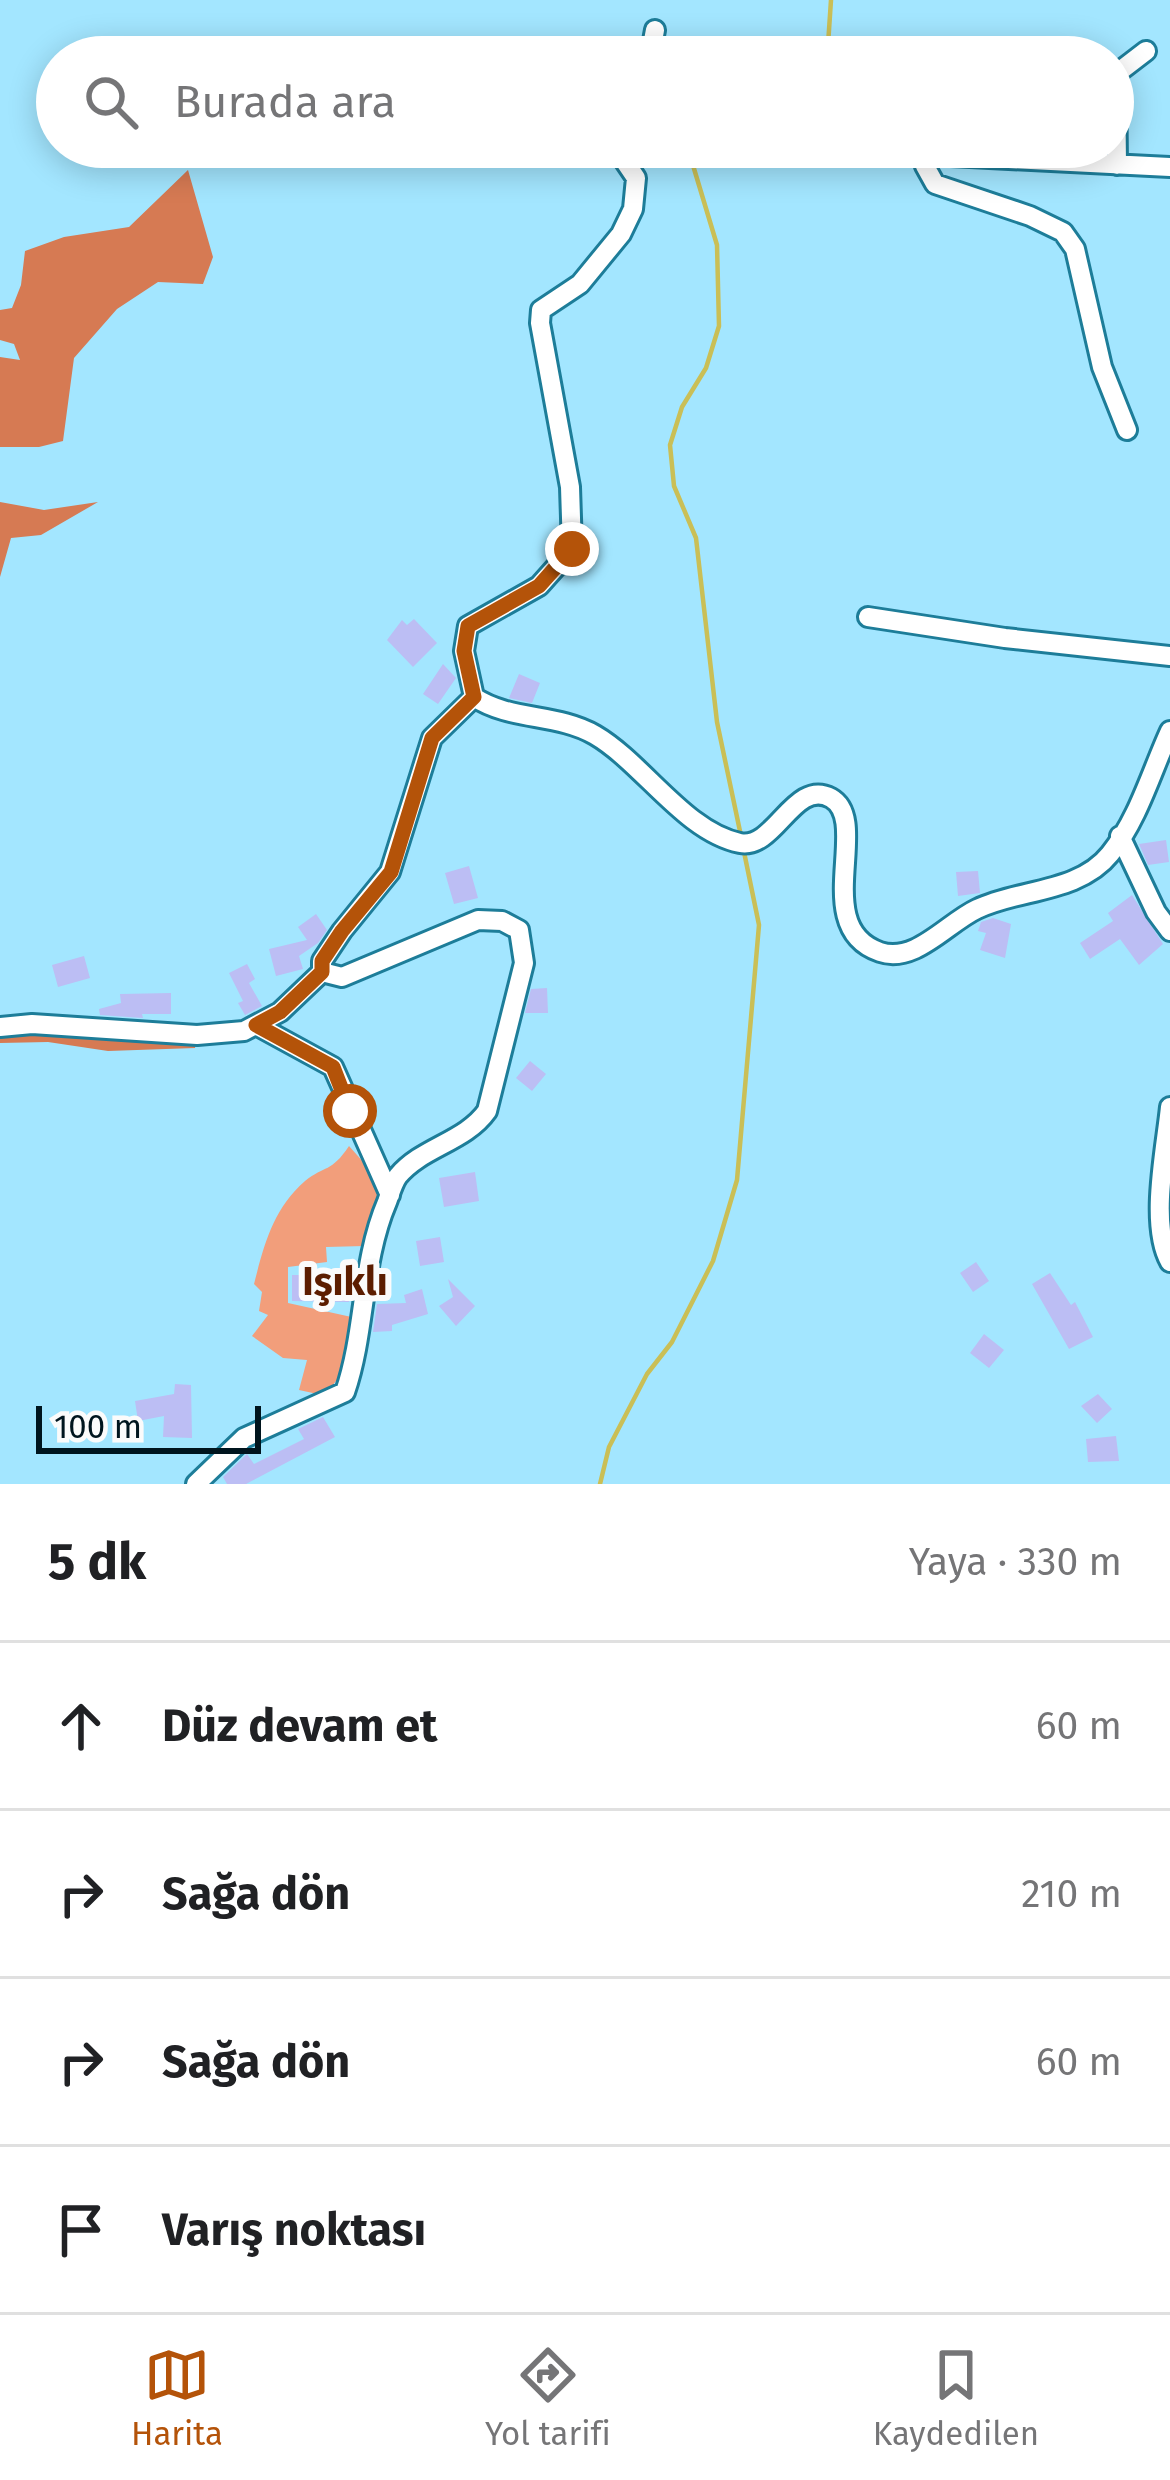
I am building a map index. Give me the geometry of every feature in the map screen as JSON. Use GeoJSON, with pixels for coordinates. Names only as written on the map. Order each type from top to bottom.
{"type":"FeatureCollection","features":[{"type":"Feature","properties":{"kind":"street"},"geometry":{"type":"LineString","coordinates":[[654,36],[655,30]]}},
{"type":"Feature","properties":{"kind":"street"},"geometry":{"type":"LineString","coordinates":[[1134,60],[1145,51]]}},
{"type":"Feature","properties":{"kind":"street"},"geometry":{"type":"LineString","coordinates":[[1134,166],[1170,167]]}},
{"type":"Feature","properties":{"kind":"street"},"geometry":{"type":"LineString","coordinates":[[629,168],[636,178],[633,208],[622,234],[580,284],[541,310],[570,487],[572,549],[539,586],[468,626],[464,651],[474,697],[488,707],[568,723],[596,736],[715,836],[747,845],[763,838],[797,803],[816,794],[829,797],[838,805],[844,823],[845,913],[856,938],[882,953],[909,952],[978,908],[1048,889],[1094,869],[1111,854],[1170,731]]}},
{"type":"Feature","properties":{"kind":"street"},"geometry":{"type":"LineString","coordinates":[[926,168],[935,184],[1063,232],[1075,249],[1102,367],[1127,430]]}},
{"type":"Feature","properties":{"kind":"street"},"geometry":{"type":"LineString","coordinates":[[868,617],[1170,656]]}},
{"type":"Feature","properties":{"kind":"street"},"geometry":{"type":"LineString","coordinates":[[0,1027],[32,1024],[197,1035],[244,1031],[280,1012],[322,972],[322,961],[342,931],[391,872],[432,738],[474,697]]}},
{"type":"Feature","properties":{"kind":"street"},"geometry":{"type":"LineString","coordinates":[[1120,836],[1170,931]]}},
{"type":"Feature","properties":{"kind":"street"},"geometry":{"type":"LineString","coordinates":[[196,1484],[244,1438],[345,1392],[354,1366],[370,1253],[390,1195],[398,1177],[436,1148],[474,1129],[487,1111],[524,963],[519,930],[502,921],[478,920],[342,977],[322,972]]}},
{"type":"Feature","properties":{"kind":"street"},"geometry":{"type":"LineString","coordinates":[[256,1025],[333,1067],[390,1195]]}},
{"type":"Feature","properties":{"kind":"street"},"geometry":{"type":"LineString","coordinates":[[1170,1107],[1160,1208],[1164,1251],[1170,1262]]}},
{"type":"Feature","properties":{"kind":"shaded area"},"geometry":{"type":"Polygon","coordinates":[[[188,170],[213,257],[203,284],[158,282],[117,309],[74,358],[63,441],[39,447],[0,447],[0,357],[20,360],[14,344],[0,340],[0,310],[12,308],[21,285],[25,251],[64,237],[129,227],[188,170]]]}},
{"type":"Feature","properties":{"kind":"shaded area"},"geometry":{"type":"Polygon","coordinates":[[[0,502],[44,510],[98,502],[41,535],[11,538],[0,577],[0,502]]]}},
{"type":"Feature","properties":{"kind":"shaded area"},"geometry":{"type":"Polygon","coordinates":[[[23,1015],[197,1035],[195,1048],[108,1051],[48,1042],[0,1043],[0,1018],[23,1015]]]}},
{"type":"Feature","properties":{"kind":"shaded area"},"geometry":{"type":"Polygon","coordinates":[[[349,1146],[381,1182],[364,1246],[326,1247],[327,1262],[288,1267],[288,1303],[356,1318],[343,1370],[322,1395],[299,1390],[307,1360],[283,1358],[252,1336],[268,1315],[259,1311],[262,1292],[254,1284],[266,1242],[285,1203],[349,1146]]]}},
{"type":"Feature","properties":{"kind":"building"},"geometry":{"type":"Polygon","coordinates":[[[414,619],[437,643],[413,667],[387,640],[402,620],[407,625],[414,619]]]}},
{"type":"Feature","properties":{"kind":"building"},"geometry":{"type":"Polygon","coordinates":[[[443,664],[456,678],[438,704],[423,694],[443,664]]]}},
{"type":"Feature","properties":{"kind":"building"},"geometry":{"type":"Polygon","coordinates":[[[519,674],[540,683],[532,703],[509,698],[519,674]]]}},
{"type":"Feature","properties":{"kind":"building"},"geometry":{"type":"Polygon","coordinates":[[[1166,840],[1169,862],[1148,865],[1139,844],[1166,840]]]}},
{"type":"Feature","properties":{"kind":"building"},"geometry":{"type":"Polygon","coordinates":[[[469,866],[478,898],[454,904],[445,873],[469,866]]]}},
{"type":"Feature","properties":{"kind":"building"},"geometry":{"type":"Polygon","coordinates":[[[978,871],[980,893],[958,896],[956,872],[978,871]]]}},
{"type":"Feature","properties":{"kind":"building"},"geometry":{"type":"Polygon","coordinates":[[[1132,895],[1163,944],[1139,965],[1120,939],[1090,959],[1080,943],[1113,921],[1108,913],[1132,895]]]}},
{"type":"Feature","properties":{"kind":"building"},"geometry":{"type":"Polygon","coordinates":[[[316,914],[327,930],[299,956],[303,969],[276,976],[269,949],[307,940],[298,927],[316,914]]]}},
{"type":"Feature","properties":{"kind":"building"},"geometry":{"type":"Polygon","coordinates":[[[993,918],[1011,924],[1005,958],[980,950],[986,933],[978,931],[981,922],[993,918]]]}},
{"type":"Feature","properties":{"kind":"building"},"geometry":{"type":"Polygon","coordinates":[[[84,956],[90,978],[58,987],[52,965],[84,956]]]}},
{"type":"Feature","properties":{"kind":"building"},"geometry":{"type":"Polygon","coordinates":[[[247,964],[255,979],[249,983],[262,1006],[245,1015],[229,973],[247,964]]]}},
{"type":"Feature","properties":{"kind":"building"},"geometry":{"type":"Polygon","coordinates":[[[547,988],[548,1013],[525,1013],[531,989],[547,988]]]}},
{"type":"Feature","properties":{"kind":"building"},"geometry":{"type":"Polygon","coordinates":[[[171,993],[171,1014],[142,1014],[143,1018],[100,1015],[99,1009],[121,1003],[120,994],[171,993]]]}},
{"type":"Feature","properties":{"kind":"building"},"geometry":{"type":"Polygon","coordinates":[[[530,1061],[546,1074],[532,1091],[516,1078],[530,1061]]]}},
{"type":"Feature","properties":{"kind":"building"},"geometry":{"type":"Polygon","coordinates":[[[475,1172],[479,1201],[444,1207],[439,1178],[475,1172]]]}},
{"type":"Feature","properties":{"kind":"building"},"geometry":{"type":"Polygon","coordinates":[[[440,1237],[444,1262],[420,1266],[416,1241],[440,1237]]]}},
{"type":"Feature","properties":{"kind":"building"},"geometry":{"type":"Polygon","coordinates":[[[976,1262],[989,1281],[973,1292],[960,1273],[976,1262]]]}},
{"type":"Feature","properties":{"kind":"building"},"geometry":{"type":"Polygon","coordinates":[[[348,1269],[349,1302],[292,1301],[292,1275],[348,1269]]]}},
{"type":"Feature","properties":{"kind":"building"},"geometry":{"type":"Polygon","coordinates":[[[1050,1273],[1071,1305],[1075,1302],[1093,1337],[1069,1349],[1032,1284],[1050,1273]]]}},
{"type":"Feature","properties":{"kind":"building"},"geometry":{"type":"Polygon","coordinates":[[[448,1279],[475,1306],[456,1326],[439,1306],[453,1297],[448,1279]]]}},
{"type":"Feature","properties":{"kind":"building"},"geometry":{"type":"Polygon","coordinates":[[[422,1289],[428,1314],[392,1325],[392,1331],[373,1332],[377,1304],[406,1303],[404,1295],[422,1289]]]}},
{"type":"Feature","properties":{"kind":"building"},"geometry":{"type":"Polygon","coordinates":[[[984,1334],[1004,1350],[989,1368],[970,1353],[984,1334]]]}},
{"type":"Feature","properties":{"kind":"building"},"geometry":{"type":"Polygon","coordinates":[[[175,1384],[191,1385],[192,1438],[163,1437],[164,1416],[138,1421],[135,1401],[174,1394],[175,1384]]]}},
{"type":"Feature","properties":{"kind":"building"},"geometry":{"type":"Polygon","coordinates":[[[1098,1394],[1112,1409],[1097,1423],[1081,1406],[1098,1394]]]}},
{"type":"Feature","properties":{"kind":"building"},"geometry":{"type":"Polygon","coordinates":[[[323,1417],[335,1437],[246,1484],[227,1484],[223,1477],[247,1454],[254,1464],[304,1439],[298,1429],[323,1417]]]}},
{"type":"Feature","properties":{"kind":"building"},"geometry":{"type":"Polygon","coordinates":[[[1116,1436],[1119,1461],[1088,1462],[1086,1439],[1116,1436]]]}},
{"type":"Feature","properties":{"kind":"waterway"},"geometry":{"type":"LineString","coordinates":[[829,36],[831,0]]}},
{"type":"Feature","properties":{"kind":"waterway"},"geometry":{"type":"LineString","coordinates":[[694,168],[717,245],[719,326],[706,368],[682,407],[670,445],[674,486],[696,538],[717,722],[741,836]]}},
{"type":"Feature","properties":{"kind":"waterway"},"geometry":{"type":"LineString","coordinates":[[600,1484],[609,1447],[647,1374],[672,1342],[713,1261],[737,1180],[759,925],[743,847]]}},
{"type":"Feature","properties":{"kind":"district","name":"Işıklı"},"geometry":{"type":"Point","coordinates":[345,1281]}},
{"type":"Feature","properties":{"kind":"route"},"geometry":{"type":"LineString","coordinates":[[350,1111],[333,1067],[256,1025],[280,1012],[322,972],[322,961],[342,931],[391,872],[432,738],[474,697],[464,651],[468,626],[539,586],[572,549]]}}]}
